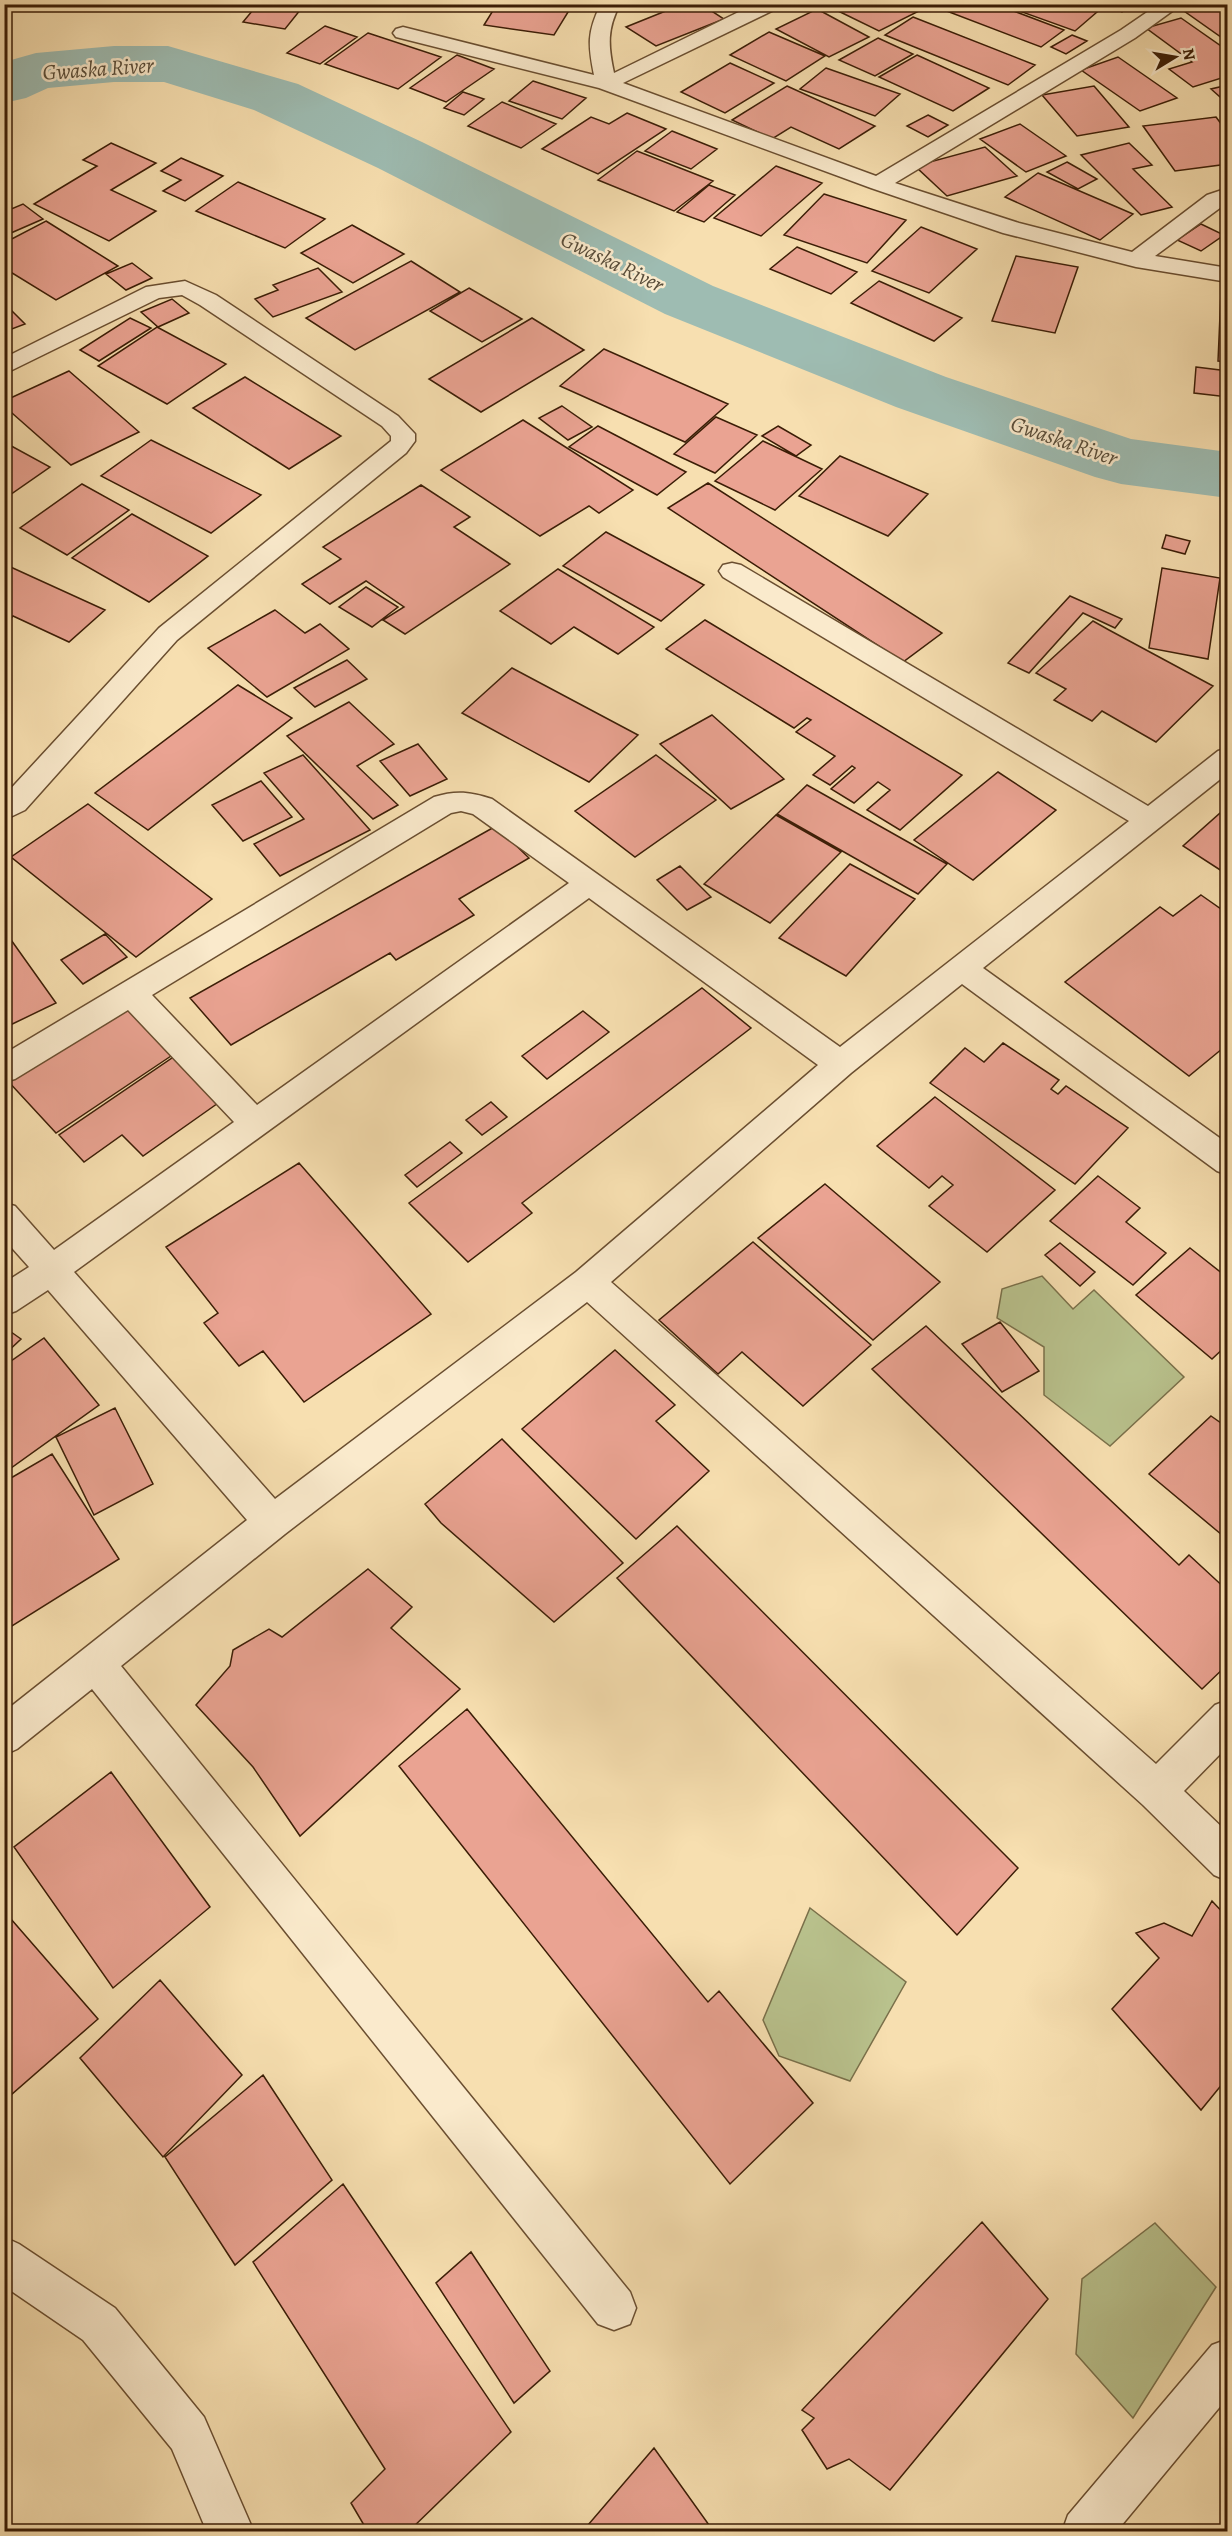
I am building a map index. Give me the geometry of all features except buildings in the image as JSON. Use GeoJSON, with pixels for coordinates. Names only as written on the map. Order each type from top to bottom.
{"type":"FeatureCollection","features":[{"type":"Feature","properties":{"kind":"street"},"geometry":{"type":"LineString","coordinates":[[606,84],[600,55],[600,25],[611,4]]}},
{"type":"Feature","properties":{"kind":"street"},"geometry":{"type":"LineString","coordinates":[[606,84],[771,4]]}},
{"type":"Feature","properties":{"kind":"street"},"geometry":{"type":"LineString","coordinates":[[878,184],[1128,34],[1173,4]]}},
{"type":"Feature","properties":{"kind":"street"},"geometry":{"type":"LineString","coordinates":[[403,33],[606,84],[878,184],[1011,228],[1136,260],[1227,275]]}},
{"type":"Feature","properties":{"kind":"street"},"geometry":{"type":"LineString","coordinates":[[1136,260],[1215,200],[1227,194]]}},
{"type":"Feature","properties":{"kind":"street"},"geometry":{"type":"LineString","coordinates":[[4,367],[154,292],[185,288],[208,300],[390,421],[403,434],[403,441],[398,448],[168,634],[15,803],[4,810]]}},
{"type":"Feature","properties":{"kind":"street"},"geometry":{"type":"LineString","coordinates":[[732,571],[1150,820]]}},
{"type":"Feature","properties":{"kind":"street"},"geometry":{"type":"LineString","coordinates":[[4,1736],[272,1522],[588,1282],[840,1064],[1227,758]]}},
{"type":"Feature","properties":{"kind":"street"},"geometry":{"type":"LineString","coordinates":[[4,1070],[452,802],[472,802],[482,806],[840,1064]]}},
{"type":"Feature","properties":{"kind":"street"},"geometry":{"type":"LineString","coordinates":[[4,1301],[52,1270],[590,883]]}},
{"type":"Feature","properties":{"kind":"street"},"geometry":{"type":"LineString","coordinates":[[962,968],[1227,1162]]}},
{"type":"Feature","properties":{"kind":"street"},"geometry":{"type":"LineString","coordinates":[[130,993],[255,1124]]}},
{"type":"Feature","properties":{"kind":"street"},"geometry":{"type":"LineString","coordinates":[[4,1216],[272,1522]]}},
{"type":"Feature","properties":{"kind":"street"},"geometry":{"type":"LineString","coordinates":[[588,1282],[1157,1791],[1227,1861]]}},
{"type":"Feature","properties":{"kind":"street"},"geometry":{"type":"LineString","coordinates":[[95,1663],[614,2308]]}},
{"type":"Feature","properties":{"kind":"street"},"geometry":{"type":"LineString","coordinates":[[1157,1791],[1227,1718]]}},
{"type":"Feature","properties":{"kind":"street"},"geometry":{"type":"LineString","coordinates":[[4,2259],[99,2324],[107,2333],[188,2433],[231,2532]]}},
{"type":"Feature","properties":{"kind":"street"},"geometry":{"type":"LineString","coordinates":[[1085,2532],[1227,2361]]}},
{"type":"Feature","properties":{"kind":"green space"},"geometry":{"type":"Polygon","coordinates":[[[1042,1276],[1073,1309],[1094,1290],[1184,1377],[1110,1446],[1044,1395],[1044,1347],[997,1318],[1002,1289],[1042,1276]]]}},
{"type":"Feature","properties":{"kind":"green space"},"geometry":{"type":"Polygon","coordinates":[[[810,1908],[906,1982],[850,2081],[779,2056],[763,2020],[810,1908]]]}},
{"type":"Feature","properties":{"kind":"green space"},"geometry":{"type":"Polygon","coordinates":[[[1155,2223],[1216,2287],[1133,2418],[1076,2354],[1082,2279],[1155,2223]]]}},
{"type":"Feature","properties":{"kind":"waterway","name":"Gwaska River"},"geometry":{"type":"LineString","coordinates":[[4,85],[36,71],[114,64],[168,64],[276,97],[400,155],[689,300],[921,392],[1121,461],[1228,475]]}}]}
